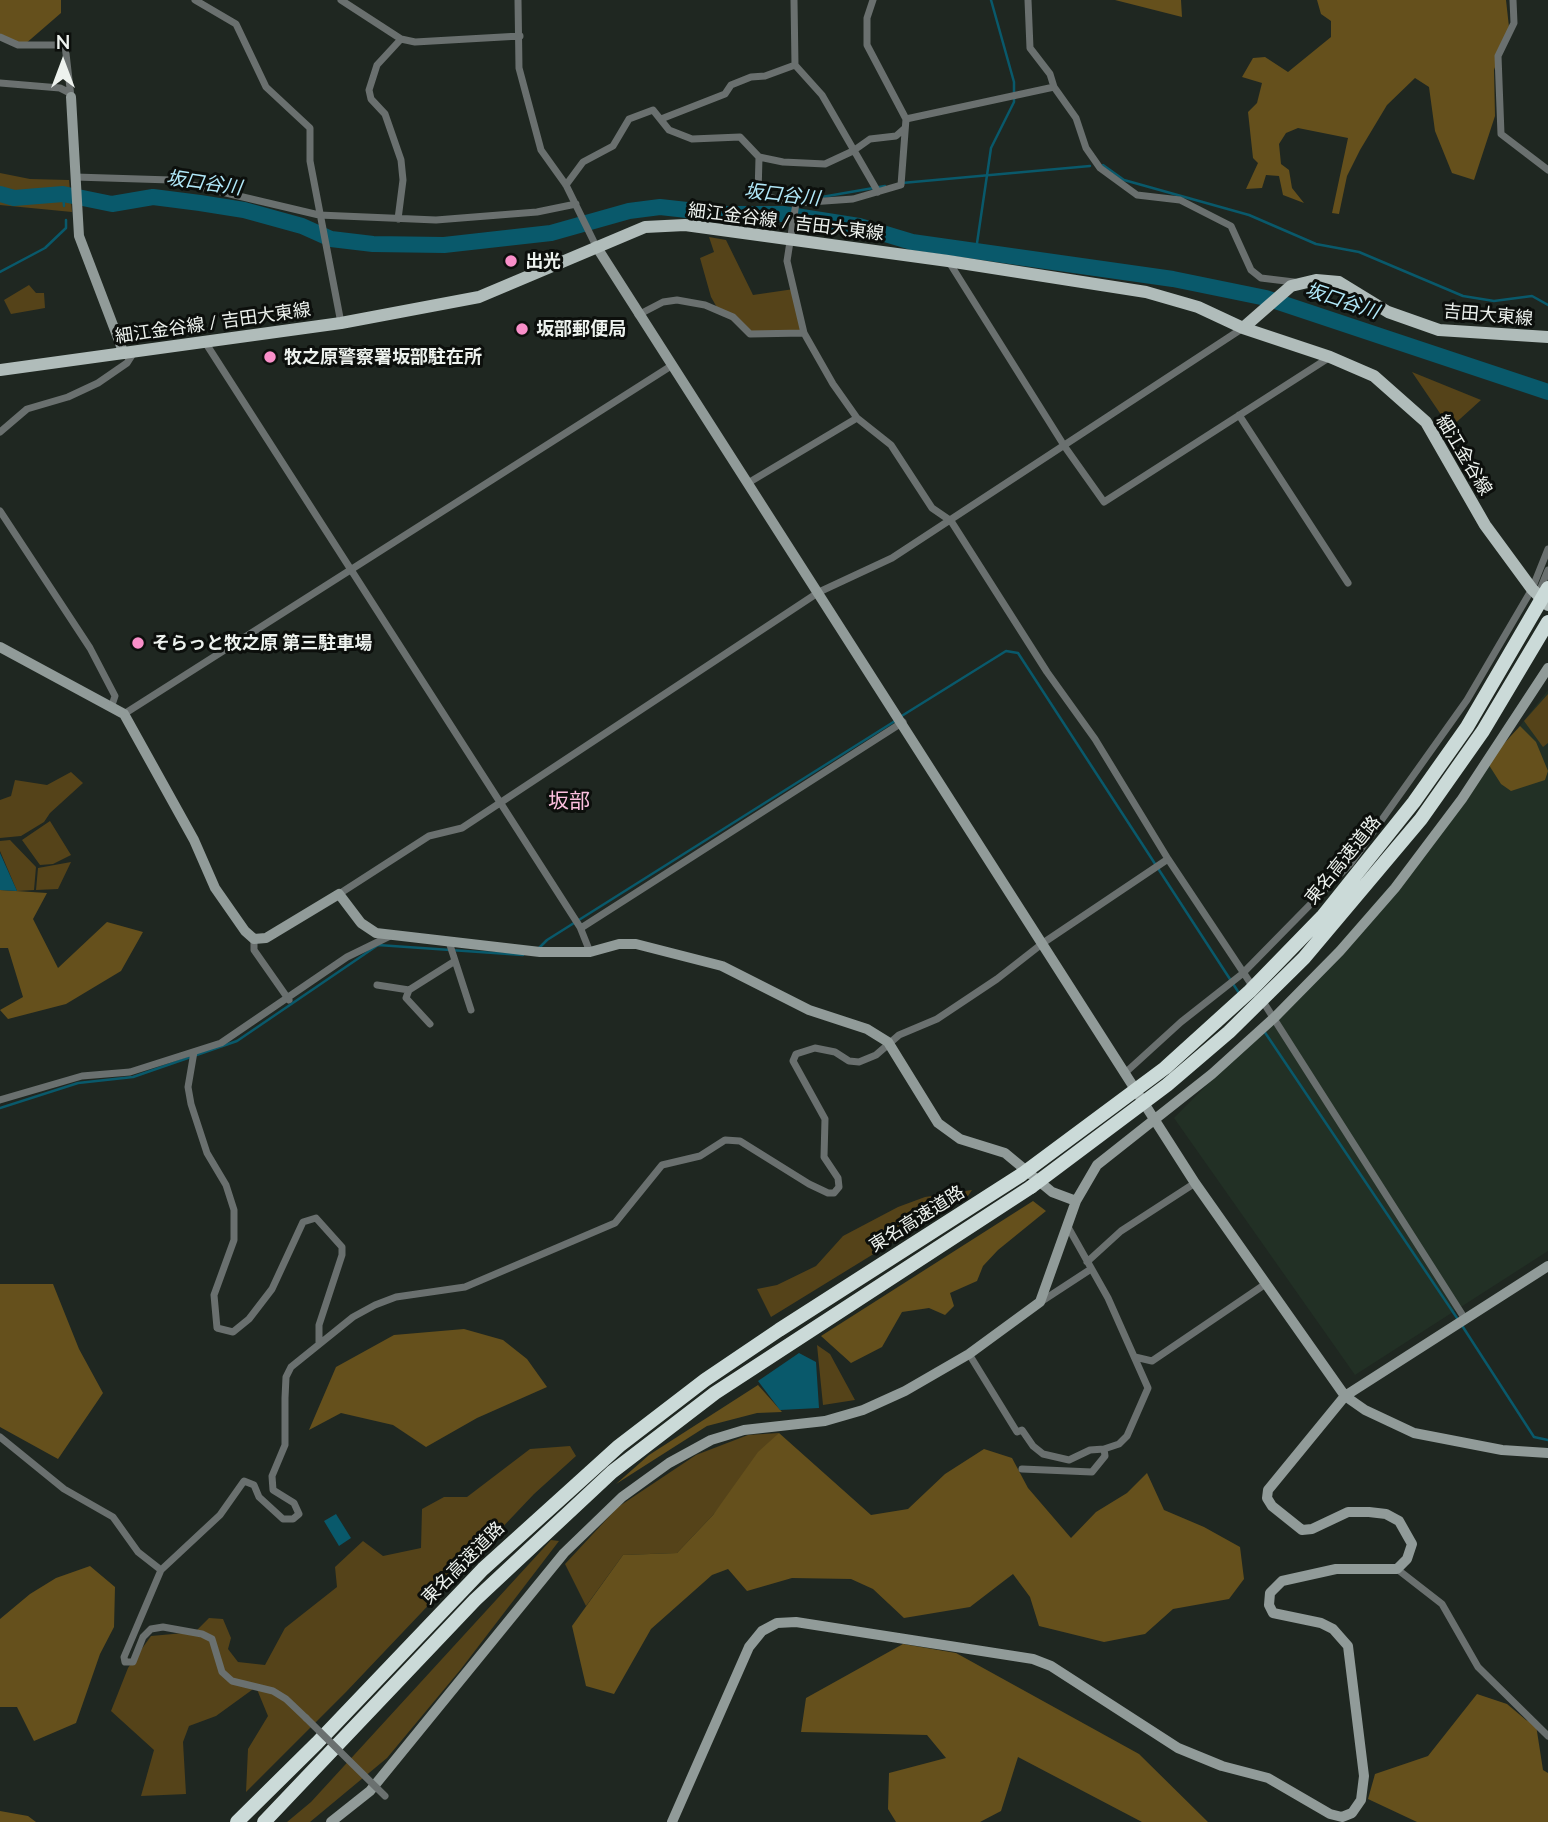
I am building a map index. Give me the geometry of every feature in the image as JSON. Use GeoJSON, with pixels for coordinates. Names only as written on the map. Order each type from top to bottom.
{"type":"FeatureCollection","features":[{"type":"Feature","properties":{"kind":"highway","name":"東名高速道路"},"geometry":{"type":"LineString","coordinates":[[237,1822],[528,1526],[619,1446],[705,1380],[779,1330],[1021,1175],[1165,1068],[1250,990],[1322,917],[1407,812],[1467,727],[1539,591]]}},
{"type":"Feature","properties":{"kind":"highway","name":"東名高速道路"},"geometry":{"type":"LineString","coordinates":[[264,1822],[520,1555],[612,1472],[715,1392],[1031,1187],[1167,1085],[1229,1032],[1304,958],[1422,820],[1483,731],[1548,622]]}},
{"type":"Feature","properties":{"kind":"main road","name":"細江金谷線 / 吉田大東線"},"geometry":{"type":"LineString","coordinates":[[0,370],[341,323],[479,297],[645,227],[685,226],[789,237],[1146,292],[1247,324]]}},
{"type":"Feature","properties":{"kind":"main road","name":"吉田大東線"},"geometry":{"type":"LineString","coordinates":[[1295,284],[1339,282],[1388,312],[1439,330],[1548,337]]}},
{"type":"Feature","properties":{"kind":"main road"},"geometry":{"type":"LineString","coordinates":[[1247,324],[1295,284]]}},
{"type":"Feature","properties":{"kind":"main road","name":"細江金谷線"},"geometry":{"type":"LineString","coordinates":[[1247,324],[1374,376],[1426,422],[1485,525],[1548,604]]}},
{"type":"Feature","properties":{"kind":"street"},"geometry":{"type":"LineString","coordinates":[[195,0],[236,24],[266,87],[310,128],[310,161],[341,323]]}},
{"type":"Feature","properties":{"kind":"street"},"geometry":{"type":"LineString","coordinates":[[341,0],[401,39],[415,42],[520,36]]}},
{"type":"Feature","properties":{"kind":"street"},"geometry":{"type":"LineString","coordinates":[[519,0],[519,68],[541,150],[566,185],[596,246],[900,718],[1154,1120],[1264,1285],[1345,1396],[1365,1410],[1414,1433],[1502,1450],[1548,1453]]}},
{"type":"Feature","properties":{"kind":"street"},"geometry":{"type":"LineString","coordinates":[[794,0],[795,65],[822,94],[878,191]]}},
{"type":"Feature","properties":{"kind":"street"},"geometry":{"type":"LineString","coordinates":[[759,157],[758,195],[796,202],[853,199],[902,181],[906,123],[867,45],[867,18],[873,0]]}},
{"type":"Feature","properties":{"kind":"street"},"geometry":{"type":"LineString","coordinates":[[1028,0],[1030,48],[1050,74],[1054,87],[1076,118],[1086,148],[1100,168],[1121,186],[1138,195],[1180,200],[1231,226],[1251,270],[1261,278],[1295,284]]}},
{"type":"Feature","properties":{"kind":"street"},"geometry":{"type":"LineString","coordinates":[[1513,0],[1514,23],[1498,56],[1501,134],[1548,170]]}},
{"type":"Feature","properties":{"kind":"street"},"geometry":{"type":"LineString","coordinates":[[0,37],[18,45],[65,45],[71,97],[76,208],[86,259],[129,353],[127,363],[98,383],[68,397],[27,409],[0,432]]}},
{"type":"Feature","properties":{"kind":"street"},"geometry":{"type":"LineString","coordinates":[[398,219],[401,160],[385,114],[371,99],[369,90],[377,65],[401,39]]}},
{"type":"Feature","properties":{"kind":"street"},"geometry":{"type":"LineString","coordinates":[[661,119],[725,94],[731,85],[795,65]]}},
{"type":"Feature","properties":{"kind":"street"},"geometry":{"type":"LineString","coordinates":[[0,83],[60,88],[67,90],[71,97]]}},
{"type":"Feature","properties":{"kind":"street"},"geometry":{"type":"LineString","coordinates":[[566,185],[583,162],[613,146],[629,119],[653,110],[669,130],[692,139],[740,137],[759,157],[783,162],[825,164],[853,151],[870,139],[896,136],[906,123],[1054,87]]}},
{"type":"Feature","properties":{"kind":"street"},"geometry":{"type":"LineString","coordinates":[[75,179],[171,180],[319,215],[398,219],[448,219],[537,212],[576,204]]}},
{"type":"Feature","properties":{"kind":"street"},"geometry":{"type":"LineString","coordinates":[[796,202],[787,261],[804,333],[857,418],[891,445],[932,508],[951,521],[1047,672],[1095,739],[1165,861],[1240,976],[1267,1025],[1462,1321]]}},
{"type":"Feature","properties":{"kind":"street"},"geometry":{"type":"LineString","coordinates":[[948,261],[1065,447],[1104,502],[1329,357]]}},
{"type":"Feature","properties":{"kind":"street"},"geometry":{"type":"LineString","coordinates":[[638,314],[663,302],[677,300],[705,305],[733,317],[750,334],[804,333]]}},
{"type":"Feature","properties":{"kind":"street"},"geometry":{"type":"LineString","coordinates":[[0,647],[124,714],[194,840],[215,888],[245,931],[254,939],[266,938],[429,836],[462,828],[819,592],[892,558],[951,521],[1247,324]]}},
{"type":"Feature","properties":{"kind":"street"},"geometry":{"type":"LineString","coordinates":[[205,342],[581,928],[590,952]]}},
{"type":"Feature","properties":{"kind":"street"},"geometry":{"type":"LineString","coordinates":[[124,714],[671,366]]}},
{"type":"Feature","properties":{"kind":"street"},"geometry":{"type":"LineString","coordinates":[[1239,415],[1348,583]]}},
{"type":"Feature","properties":{"kind":"street"},"geometry":{"type":"LineString","coordinates":[[748,483],[857,418]]}},
{"type":"Feature","properties":{"kind":"street"},"geometry":{"type":"LineString","coordinates":[[0,511],[90,649],[115,696],[111,708]]}},
{"type":"Feature","properties":{"kind":"street"},"geometry":{"type":"LineString","coordinates":[[1539,591],[1548,549]]}},
{"type":"Feature","properties":{"kind":"street"},"geometry":{"type":"LineString","coordinates":[[1125,1073],[1181,1022],[1240,976],[1351,863],[1446,733],[1539,591],[1548,570]]}},
{"type":"Feature","properties":{"kind":"street"},"geometry":{"type":"LineString","coordinates":[[1040,1302],[1076,1201],[1097,1165],[1267,1025],[1395,888],[1462,799],[1548,668]]}},
{"type":"Feature","properties":{"kind":"street"},"geometry":{"type":"LineString","coordinates":[[581,928],[900,718]]}},
{"type":"Feature","properties":{"kind":"street"},"geometry":{"type":"LineString","coordinates":[[385,1796],[286,1699],[273,1692],[232,1681],[222,1672],[212,1639],[202,1634],[163,1627],[151,1629],[143,1637],[133,1662],[125,1662],[125,1653],[161,1570],[220,1515],[244,1481],[254,1485],[259,1497],[283,1519],[293,1519],[299,1514],[294,1503],[273,1490],[272,1476],[285,1444],[286,1377],[291,1367],[319,1342],[353,1317],[375,1305],[396,1297],[464,1287],[615,1223],[662,1165],[700,1156],[725,1140],[740,1141],[809,1184],[828,1193],[834,1192],[839,1187],[838,1178],[824,1157],[827,1132],[825,1119],[793,1061],[796,1054],[815,1048],[835,1052],[849,1061],[859,1062],[876,1055],[888,1042],[937,1019],[997,979],[1043,943],[1165,861]]}},
{"type":"Feature","properties":{"kind":"street"},"geometry":{"type":"LineString","coordinates":[[339,894],[361,923],[376,933],[390,936],[540,952],[590,952],[636,944],[722,966],[809,1010],[867,1028],[888,1042],[938,1124],[960,1139],[1005,1153],[1052,1192],[1076,1201]]}},
{"type":"Feature","properties":{"kind":"street"},"geometry":{"type":"LineString","coordinates":[[0,1101],[82,1076],[130,1072],[221,1043],[289,1000],[347,957],[390,936]]}},
{"type":"Feature","properties":{"kind":"street"},"geometry":{"type":"LineString","coordinates":[[254,939],[254,950],[289,1000]]}},
{"type":"Feature","properties":{"kind":"street"},"geometry":{"type":"LineString","coordinates":[[449,943],[471,1010]]}},
{"type":"Feature","properties":{"kind":"street"},"geometry":{"type":"LineString","coordinates":[[430,1024],[406,998],[409,989],[454,958]]}},
{"type":"Feature","properties":{"kind":"street"},"geometry":{"type":"LineString","coordinates":[[377,985],[409,989]]}},
{"type":"Feature","properties":{"kind":"street"},"geometry":{"type":"LineString","coordinates":[[194,1052],[188,1087],[191,1104],[207,1153],[226,1185],[234,1210],[234,1240],[214,1295],[217,1328],[233,1332],[248,1319],[272,1289],[303,1222],[316,1218],[342,1247],[342,1255],[319,1325],[319,1342]]}},
{"type":"Feature","properties":{"kind":"street"},"geometry":{"type":"LineString","coordinates":[[331,1822],[370,1791],[564,1553],[622,1497],[669,1464],[711,1440],[744,1430],[825,1421],[863,1410],[905,1391],[969,1354],[1089,1266],[1121,1231],[1195,1183]]}},
{"type":"Feature","properties":{"kind":"street"},"geometry":{"type":"LineString","coordinates":[[969,1354],[1017,1432],[1022,1430],[1033,1446],[1043,1454],[1069,1460],[1090,1450],[1119,1444],[1127,1436],[1147,1388],[1135,1357],[1068,1227]]}},
{"type":"Feature","properties":{"kind":"street"},"geometry":{"type":"LineString","coordinates":[[1397,1569],[1407,1559],[1412,1544],[1399,1521],[1386,1514],[1348,1512],[1312,1529],[1302,1530],[1272,1506],[1267,1498],[1274,1480],[1345,1396],[1548,1266]]}},
{"type":"Feature","properties":{"kind":"street"},"geometry":{"type":"LineString","coordinates":[[1135,1357],[1152,1361],[1264,1285]]}},
{"type":"Feature","properties":{"kind":"street"},"geometry":{"type":"LineString","coordinates":[[0,1437],[64,1489],[113,1517],[138,1552],[161,1570]]}},
{"type":"Feature","properties":{"kind":"street"},"geometry":{"type":"LineString","coordinates":[[1022,1469],[1092,1472],[1105,1456],[1104,1449]]}},
{"type":"Feature","properties":{"kind":"street"},"geometry":{"type":"LineString","coordinates":[[672,1822],[749,1647],[762,1631],[777,1623],[796,1622],[1016,1655],[1051,1666],[1178,1748],[1222,1766],[1268,1778],[1330,1814],[1345,1819],[1361,1800],[1364,1776],[1349,1646],[1334,1629],[1321,1623],[1273,1613],[1269,1605],[1270,1593],[1282,1581],[1336,1569],[1397,1569],[1442,1604],[1478,1667],[1548,1736]]}},
{"type":"Feature","properties":{"kind":"shaded area"},"geometry":{"type":"Polygon","coordinates":[[[0,0],[61,0],[61,13],[24,45],[0,34],[0,0]]]}},
{"type":"Feature","properties":{"kind":"shaded area"},"geometry":{"type":"Polygon","coordinates":[[[1115,0],[1181,0],[1182,17],[1115,0]]]}},
{"type":"Feature","properties":{"kind":"shaded area"},"geometry":{"type":"Polygon","coordinates":[[[1317,0],[1506,0],[1509,27],[1494,70],[1495,116],[1474,180],[1452,173],[1435,131],[1429,87],[1415,78],[1387,105],[1360,150],[1347,176],[1339,214],[1332,213],[1348,138],[1298,128],[1286,133],[1279,144],[1281,164],[1289,170],[1292,188],[1304,203],[1283,195],[1279,176],[1266,175],[1262,188],[1246,189],[1258,163],[1253,158],[1248,112],[1257,103],[1262,83],[1242,77],[1253,58],[1265,57],[1288,72],[1331,37],[1331,21],[1321,14],[1317,0]]]}},
{"type":"Feature","properties":{"kind":"shaded area"},"geometry":{"type":"Polygon","coordinates":[[[0,173],[30,179],[69,180],[72,212],[0,205],[0,173]]]}},
{"type":"Feature","properties":{"kind":"shaded area"},"geometry":{"type":"Polygon","coordinates":[[[709,237],[726,240],[753,295],[794,289],[802,331],[750,334],[719,311],[711,297],[700,258],[714,252],[709,237]]]}},
{"type":"Feature","properties":{"kind":"shaded area"},"geometry":{"type":"Polygon","coordinates":[[[29,285],[36,293],[44,293],[45,308],[11,314],[4,300],[29,285]]]}},
{"type":"Feature","properties":{"kind":"shaded area"},"geometry":{"type":"Polygon","coordinates":[[[1412,372],[1481,400],[1450,428],[1412,372]]]}},
{"type":"Feature","properties":{"kind":"shaded area"},"geometry":{"type":"Polygon","coordinates":[[[1548,690],[1548,1251],[1355,1375],[1174,1118],[1275,1017],[1437,832],[1548,690]]]}},
{"type":"Feature","properties":{"kind":"shaded area"},"geometry":{"type":"Polygon","coordinates":[[[1548,694],[1548,743],[1543,747],[1524,721],[1548,694]]]}},
{"type":"Feature","properties":{"kind":"shaded area"},"geometry":{"type":"Polygon","coordinates":[[[1520,726],[1536,742],[1548,771],[1545,780],[1511,791],[1501,784],[1487,762],[1520,726]]]}},
{"type":"Feature","properties":{"kind":"shaded area"},"geometry":{"type":"Polygon","coordinates":[[[71,772],[83,783],[50,813],[44,822],[21,836],[0,838],[0,800],[11,796],[15,780],[47,785],[71,772]]]}},
{"type":"Feature","properties":{"kind":"shaded area"},"geometry":{"type":"Polygon","coordinates":[[[50,821],[71,855],[53,864],[40,865],[22,840],[50,821]]]}},
{"type":"Feature","properties":{"kind":"shaded area"},"geometry":{"type":"Polygon","coordinates":[[[10,840],[36,867],[34,890],[17,891],[0,851],[0,841],[10,840]]]}},
{"type":"Feature","properties":{"kind":"shaded area"},"geometry":{"type":"Polygon","coordinates":[[[71,862],[58,889],[36,890],[38,868],[71,862]]]}},
{"type":"Feature","properties":{"kind":"shaded area"},"geometry":{"type":"Polygon","coordinates":[[[0,890],[47,893],[33,919],[58,968],[107,922],[143,932],[121,971],[66,1004],[8,1019],[0,1010],[23,997],[8,948],[0,948],[0,890]]]}},
{"type":"Feature","properties":{"kind":"shaded area"},"geometry":{"type":"Polygon","coordinates":[[[972,1190],[968,1196],[771,1317],[757,1289],[777,1285],[816,1266],[843,1236],[898,1207],[925,1197],[972,1190]]]}},
{"type":"Feature","properties":{"kind":"shaded area"},"geometry":{"type":"Polygon","coordinates":[[[1033,1201],[1046,1211],[998,1250],[983,1266],[977,1281],[950,1293],[954,1306],[945,1315],[929,1308],[902,1312],[882,1347],[851,1363],[821,1336],[1033,1201]]]}},
{"type":"Feature","properties":{"kind":"shaded area"},"geometry":{"type":"Polygon","coordinates":[[[0,1284],[53,1284],[79,1349],[103,1393],[58,1459],[0,1427],[0,1284]]]}},
{"type":"Feature","properties":{"kind":"shaded area"},"geometry":{"type":"Polygon","coordinates":[[[464,1329],[503,1340],[527,1359],[547,1387],[477,1418],[426,1447],[393,1425],[341,1413],[309,1430],[336,1367],[394,1335],[464,1329]]]}},
{"type":"Feature","properties":{"kind":"shaded area"},"geometry":{"type":"Polygon","coordinates":[[[817,1345],[830,1354],[855,1400],[823,1405],[817,1345]]]}},
{"type":"Feature","properties":{"kind":"shaded area"},"geometry":{"type":"Polygon","coordinates":[[[758,1385],[782,1412],[757,1413],[707,1426],[616,1484],[649,1455],[758,1385]]]}},
{"type":"Feature","properties":{"kind":"shaded area"},"geometry":{"type":"Polygon","coordinates":[[[779,1433],[713,1515],[677,1553],[623,1555],[586,1606],[565,1564],[618,1507],[696,1455],[748,1435],[779,1433]]]}},
{"type":"Feature","properties":{"kind":"shaded area"},"geometry":{"type":"Polygon","coordinates":[[[779,1433],[871,1515],[908,1509],[945,1474],[984,1449],[1012,1458],[1028,1488],[1071,1538],[1096,1512],[1127,1493],[1147,1473],[1164,1510],[1204,1527],[1240,1547],[1244,1579],[1229,1599],[1173,1609],[1145,1634],[1104,1642],[1039,1626],[1030,1597],[1013,1574],[970,1607],[904,1618],[873,1589],[851,1579],[792,1578],[747,1591],[728,1569],[712,1575],[651,1629],[614,1694],[586,1686],[572,1626],[623,1555],[677,1553],[713,1515],[758,1452],[779,1433]]]}},
{"type":"Feature","properties":{"kind":"shaded area"},"geometry":{"type":"Polygon","coordinates":[[[570,1446],[576,1456],[534,1494],[346,1692],[246,1792],[248,1749],[268,1716],[256,1687],[216,1716],[189,1726],[183,1742],[186,1794],[141,1796],[154,1750],[111,1711],[128,1668],[151,1636],[195,1632],[209,1618],[223,1619],[231,1638],[228,1649],[238,1662],[265,1665],[285,1628],[337,1587],[335,1567],[363,1541],[383,1556],[421,1548],[422,1509],[444,1497],[467,1497],[530,1449],[570,1446]]]}},
{"type":"Feature","properties":{"kind":"shaded area"},"geometry":{"type":"Polygon","coordinates":[[[551,1540],[559,1541],[461,1669],[387,1758],[310,1822],[287,1822],[311,1802],[551,1540]]]}},
{"type":"Feature","properties":{"kind":"shaded area"},"geometry":{"type":"Polygon","coordinates":[[[90,1566],[115,1587],[114,1627],[100,1654],[76,1723],[34,1741],[17,1707],[0,1707],[0,1619],[30,1594],[56,1578],[90,1566]]]}},
{"type":"Feature","properties":{"kind":"shaded area"},"geometry":{"type":"Polygon","coordinates":[[[903,1644],[956,1653],[1139,1754],[1208,1822],[1142,1822],[1018,1757],[1001,1811],[980,1822],[896,1822],[888,1809],[889,1773],[946,1758],[927,1735],[801,1732],[806,1698],[903,1644]]]}},
{"type":"Feature","properties":{"kind":"shaded area"},"geometry":{"type":"Polygon","coordinates":[[[1477,1694],[1507,1704],[1536,1725],[1543,1770],[1548,1773],[1548,1822],[1417,1822],[1368,1799],[1375,1774],[1428,1756],[1477,1694]]]}},
{"type":"Feature","properties":{"kind":"shaded area"},"geometry":{"type":"Polygon","coordinates":[[[0,1811],[28,1816],[36,1822],[0,1822],[0,1811]]]}},
{"type":"Feature","properties":{"kind":"water"},"geometry":{"type":"Polygon","coordinates":[[[0,853],[17,891],[0,890],[0,853]]]}},
{"type":"Feature","properties":{"kind":"water"},"geometry":{"type":"Polygon","coordinates":[[[799,1353],[816,1362],[819,1408],[780,1410],[758,1381],[799,1353]]]}},
{"type":"Feature","properties":{"kind":"water"},"geometry":{"type":"Polygon","coordinates":[[[336,1514],[351,1538],[339,1546],[324,1521],[336,1514]]]}},
{"type":"Feature","properties":{"kind":"waterway"},"geometry":{"type":"LineString","coordinates":[[976,250],[991,148],[1014,102],[1014,82],[991,0]]}},
{"type":"Feature","properties":{"kind":"waterway"},"geometry":{"type":"LineString","coordinates":[[1103,165],[1124,180],[1249,215],[1316,244],[1359,252],[1463,296],[1494,301],[1532,296],[1548,305]]}},
{"type":"Feature","properties":{"kind":"waterway"},"geometry":{"type":"LineString","coordinates":[[902,183],[1090,166]]}},
{"type":"Feature","properties":{"kind":"waterway"},"geometry":{"type":"LineString","coordinates":[[816,198],[885,186]]}},
{"type":"Feature","properties":{"kind":"waterway","name":"坂口谷川"},"geometry":{"type":"LineString","coordinates":[[0,194],[14,198],[63,194],[112,204],[153,197],[200,203],[244,210],[302,226],[331,239],[373,244],[444,245],[551,233],[629,211],[660,207],[723,214],[783,214],[859,226],[912,242],[1173,279],[1266,298],[1548,392]]}},
{"type":"Feature","properties":{"kind":"waterway"},"geometry":{"type":"LineString","coordinates":[[63,194],[64,206]]}},
{"type":"Feature","properties":{"kind":"waterway"},"geometry":{"type":"LineString","coordinates":[[785,196],[809,199]]}},
{"type":"Feature","properties":{"kind":"waterway","name":"坂口谷川"},"geometry":{"type":"LineString","coordinates":[[783,214],[784,207]]}},
{"type":"Feature","properties":{"kind":"waterway"},"geometry":{"type":"LineString","coordinates":[[0,272],[45,248],[66,228],[66,220]]}},
{"type":"Feature","properties":{"kind":"waterway"},"geometry":{"type":"LineString","coordinates":[[900,717],[1006,651],[1018,653],[1239,993]]}},
{"type":"Feature","properties":{"kind":"waterway"},"geometry":{"type":"LineString","coordinates":[[538,949],[547,940],[895,721]]}},
{"type":"Feature","properties":{"kind":"waterway"},"geometry":{"type":"LineString","coordinates":[[0,1108],[78,1083],[133,1077],[237,1041],[378,945],[523,955]]}},
{"type":"Feature","properties":{"kind":"waterway"},"geometry":{"type":"LineString","coordinates":[[1264,1031],[1457,1318]]}},
{"type":"Feature","properties":{"kind":"waterway"},"geometry":{"type":"LineString","coordinates":[[1461,1324],[1534,1437],[1548,1440]]}},
{"type":"Feature","properties":{"kind":"place","name":"出光"},"geometry":{"type":"Point","coordinates":[511,261]}},
{"type":"Feature","properties":{"kind":"place","name":"坂部郵便局"},"geometry":{"type":"Point","coordinates":[522,329]}},
{"type":"Feature","properties":{"kind":"place","name":"牧之原警察署坂部駐在所"},"geometry":{"type":"Point","coordinates":[270,357]}},
{"type":"Feature","properties":{"kind":"place","name":"そらっと牧之原 第三駐車場"},"geometry":{"type":"Point","coordinates":[138,643]}},
{"type":"Feature","properties":{"kind":"district","name":"坂部"},"geometry":{"type":"Point","coordinates":[569,801]}}]}
